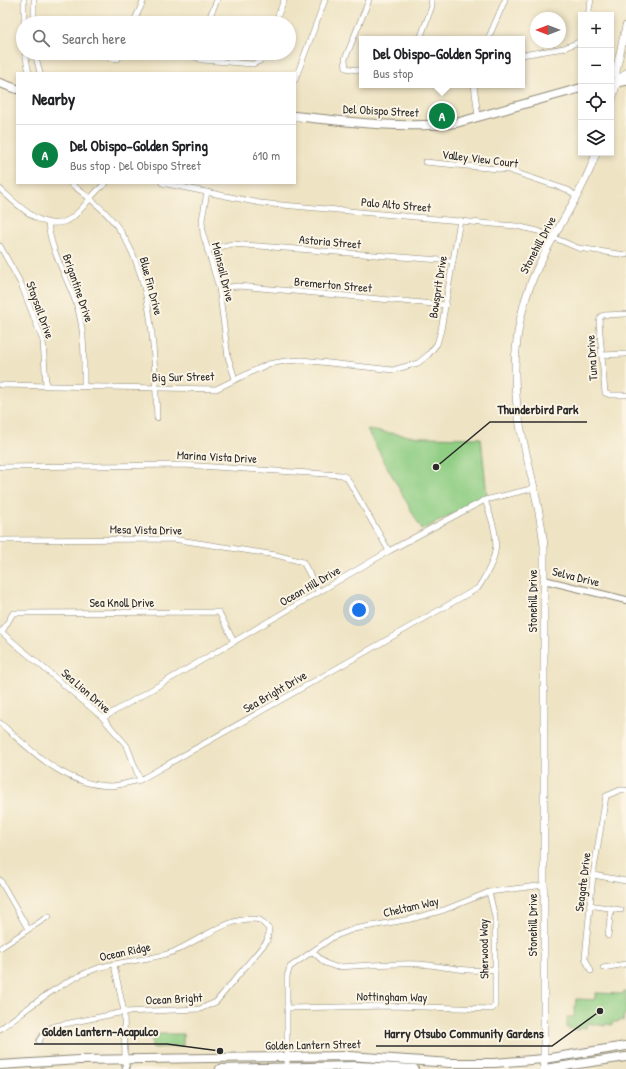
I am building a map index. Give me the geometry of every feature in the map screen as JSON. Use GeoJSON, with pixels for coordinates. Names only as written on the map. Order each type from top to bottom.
{"type":"FeatureCollection","features":[{"type":"Feature","properties":{"kind":"main road"},"geometry":{"type":"LineString","coordinates":[[614,83],[626,26]]}},
{"type":"Feature","properties":{"kind":"main road"},"geometry":{"type":"LineString","coordinates":[[614,83],[626,73]]}},
{"type":"Feature","properties":{"kind":"main road"},"geometry":{"type":"LineString","coordinates":[[614,83],[626,81]]}},
{"type":"Feature","properties":{"kind":"main road"},"geometry":{"type":"LineString","coordinates":[[0,83],[16,89]]}},
{"type":"Feature","properties":{"kind":"main road"},"geometry":{"type":"LineString","coordinates":[[614,83],[626,85]]}},
{"type":"Feature","properties":{"kind":"main road","name":"Del Obispo Street"},"geometry":{"type":"LineString","coordinates":[[296,116],[352,122],[421,125],[456,123],[578,89]]}},
{"type":"Feature","properties":{"kind":"main road","name":"Stonehill Drive"},"geometry":{"type":"LineString","coordinates":[[544,1069],[544,580],[542,523],[521,429],[517,404],[515,359],[522,314],[530,284],[541,260],[576,196],[595,156]]}},
{"type":"Feature","properties":{"kind":"main road","name":"Golden Lantern Street"},"geometry":{"type":"LineString","coordinates":[[0,1066],[79,1060],[375,1056],[458,1063],[494,1063],[544,1059],[626,1046]]}},
{"type":"Feature","properties":{"kind":"main road"},"geometry":{"type":"LineString","coordinates":[[544,1069],[626,1057]]}},
{"type":"Feature","properties":{"kind":"main road","name":"Golden Lantern Street"},"geometry":{"type":"LineString","coordinates":[[220,1069],[357,1066],[414,1069]]}},
{"type":"Feature","properties":{"kind":"street"},"geometry":{"type":"LineString","coordinates":[[24,0],[24,16]]}},
{"type":"Feature","properties":{"kind":"street"},"geometry":{"type":"LineString","coordinates":[[34,0],[34,16]]}},
{"type":"Feature","properties":{"kind":"street"},"geometry":{"type":"LineString","coordinates":[[136,16],[144,0]]}},
{"type":"Feature","properties":{"kind":"street"},"geometry":{"type":"LineString","coordinates":[[210,16],[217,0]]}},
{"type":"Feature","properties":{"kind":"street"},"geometry":{"type":"LineString","coordinates":[[278,16],[284,0]]}},
{"type":"Feature","properties":{"kind":"street"},"geometry":{"type":"LineString","coordinates":[[296,77],[325,0]]}},
{"type":"Feature","properties":{"kind":"street"},"geometry":{"type":"LineString","coordinates":[[359,70],[346,68],[345,59],[369,0]]}},
{"type":"Feature","properties":{"kind":"street"},"geometry":{"type":"LineString","coordinates":[[421,36],[432,6],[431,0]]}},
{"type":"Feature","properties":{"kind":"street"},"geometry":{"type":"LineString","coordinates":[[489,36],[505,0]]}},
{"type":"Feature","properties":{"kind":"street"},"geometry":{"type":"LineString","coordinates":[[589,12],[591,0]]}},
{"type":"Feature","properties":{"kind":"street"},"geometry":{"type":"LineString","coordinates":[[525,54],[564,48],[578,42]]}},
{"type":"Feature","properties":{"kind":"street"},"geometry":{"type":"LineString","coordinates":[[26,60],[29,72]]}},
{"type":"Feature","properties":{"kind":"street"},"geometry":{"type":"LineString","coordinates":[[37,60],[40,72]]}},
{"type":"Feature","properties":{"kind":"street"},"geometry":{"type":"LineString","coordinates":[[202,60],[253,64],[260,60]]}},
{"type":"Feature","properties":{"kind":"street"},"geometry":{"type":"LineString","coordinates":[[474,88],[478,116]]}},
{"type":"Feature","properties":{"kind":"street","name":"Valley View Court"},"geometry":{"type":"LineString","coordinates":[[425,162],[508,170],[568,190],[576,196]]}},
{"type":"Feature","properties":{"kind":"street","name":"Blue Fin Drive"},"geometry":{"type":"LineString","coordinates":[[71,184],[90,197],[119,229],[128,245],[138,270],[152,329],[157,418]]}},
{"type":"Feature","properties":{"kind":"street"},"geometry":{"type":"LineString","coordinates":[[0,189],[29,215],[48,223],[68,220],[74,216],[90,197],[105,184]]}},
{"type":"Feature","properties":{"kind":"street","name":"Palo Alto Street"},"geometry":{"type":"LineString","coordinates":[[167,184],[260,203],[516,226],[538,231],[553,239],[578,248],[626,255]]}},
{"type":"Feature","properties":{"kind":"street","name":"Mainsail Drive"},"geometry":{"type":"LineString","coordinates":[[206,192],[202,220],[207,250],[219,288],[228,357],[235,379]]}},
{"type":"Feature","properties":{"kind":"street","name":"Bowsprit Drive"},"geometry":{"type":"LineString","coordinates":[[428,355],[437,344],[441,330],[460,220]]}},
{"type":"Feature","properties":{"kind":"street","name":"Brigantine Drive"},"geometry":{"type":"LineString","coordinates":[[48,223],[49,238],[77,308],[83,333],[84,385]]}},
{"type":"Feature","properties":{"kind":"street","name":"Astoria Street"},"geometry":{"type":"LineString","coordinates":[[207,250],[232,244],[453,262]]}},
{"type":"Feature","properties":{"kind":"street","name":"Staysail Drive"},"geometry":{"type":"LineString","coordinates":[[0,246],[21,284],[43,341],[46,385]]}},
{"type":"Feature","properties":{"kind":"street","name":"Bremerton Street"},"geometry":{"type":"LineString","coordinates":[[219,288],[238,286],[445,305]]}},
{"type":"Feature","properties":{"kind":"street","name":"Tuna Drive"},"geometry":{"type":"LineString","coordinates":[[626,314],[604,315],[601,316],[599,321],[605,393],[610,395],[626,395]]}},
{"type":"Feature","properties":{"kind":"street"},"geometry":{"type":"LineString","coordinates":[[601,355],[626,354]]}},
{"type":"Feature","properties":{"kind":"street","name":"Big Sur Street"},"geometry":{"type":"LineString","coordinates":[[0,385],[84,385],[156,389],[216,389],[268,364],[286,361],[302,360],[393,370],[418,363],[428,355]]}},
{"type":"Feature","properties":{"kind":"street","name":"Marina Vista Drive"},"geometry":{"type":"LineString","coordinates":[[0,467],[183,465],[342,475],[347,478],[389,551]]}},
{"type":"Feature","properties":{"kind":"street","name":"Ocean Hill Drive"},"geometry":{"type":"LineString","coordinates":[[103,718],[389,551],[485,500],[535,488]]}},
{"type":"Feature","properties":{"kind":"street","name":"Sea Bright Drive"},"geometry":{"type":"LineString","coordinates":[[0,724],[54,769],[65,775],[110,786],[140,780],[478,588],[493,563],[496,548],[495,528],[485,500]]}},
{"type":"Feature","properties":{"kind":"street","name":"Mesa Vista Drive"},"geometry":{"type":"LineString","coordinates":[[0,540],[173,539],[268,554],[303,562],[319,592]]}},
{"type":"Feature","properties":{"kind":"street","name":"Selva Drive"},"geometry":{"type":"LineString","coordinates":[[544,580],[626,600]]}},
{"type":"Feature","properties":{"kind":"street","name":"Sea Knoll Drive"},"geometry":{"type":"LineString","coordinates":[[1,632],[13,613],[219,612],[234,642]]}},
{"type":"Feature","properties":{"kind":"street","name":"Sea Lion Drive"},"geometry":{"type":"LineString","coordinates":[[1,632],[103,718],[127,746],[140,780]]}},
{"type":"Feature","properties":{"kind":"street","name":"Seagate Drive"},"geometry":{"type":"LineString","coordinates":[[591,971],[584,958],[593,875],[606,796],[620,790],[626,790]]}},
{"type":"Feature","properties":{"kind":"street"},"geometry":{"type":"LineString","coordinates":[[593,875],[626,882]]}},
{"type":"Feature","properties":{"kind":"street"},"geometry":{"type":"LineString","coordinates":[[0,880],[28,929]]}},
{"type":"Feature","properties":{"kind":"street","name":"Cheltam Way"},"geometry":{"type":"LineString","coordinates":[[287,1008],[287,976],[290,967],[333,937],[354,929],[411,920],[444,910],[489,892],[545,885]]}},
{"type":"Feature","properties":{"kind":"street","name":"Sherwood Way"},"geometry":{"type":"LineString","coordinates":[[489,892],[495,917],[495,1006]]}},
{"type":"Feature","properties":{"kind":"street"},"geometry":{"type":"LineString","coordinates":[[589,905],[621,910]]}},
{"type":"Feature","properties":{"kind":"street"},"geometry":{"type":"LineString","coordinates":[[608,936],[611,909]]}},
{"type":"Feature","properties":{"kind":"street"},"geometry":{"type":"LineString","coordinates":[[0,948],[49,916]]}},
{"type":"Feature","properties":{"kind":"street","name":"Ocean Ridge"},"geometry":{"type":"LineString","coordinates":[[0,1029],[54,989],[88,972],[114,964],[169,953],[230,924],[252,919],[264,922]]}},
{"type":"Feature","properties":{"kind":"street","name":"Ocean Bright"},"geometry":{"type":"LineString","coordinates":[[39,1041],[46,1030],[55,1026],[124,1012],[200,1009],[216,1002],[267,941],[269,929],[264,922]]}},
{"type":"Feature","properties":{"kind":"street"},"geometry":{"type":"LineString","coordinates":[[313,952],[325,964],[336,967],[417,964],[457,970],[482,971],[495,969]]}},
{"type":"Feature","properties":{"kind":"street"},"geometry":{"type":"LineString","coordinates":[[114,964],[124,1012],[126,1069]]}},
{"type":"Feature","properties":{"kind":"street"},"geometry":{"type":"LineString","coordinates":[[603,968],[626,964]]}},
{"type":"Feature","properties":{"kind":"street","name":"Nottingham Way"},"geometry":{"type":"LineString","coordinates":[[287,1008],[390,1006],[489,1010],[495,1006]]}},
{"type":"Feature","properties":{"kind":"street"},"geometry":{"type":"LineString","coordinates":[[287,1008],[287,1068]]}},
{"type":"Feature","properties":{"kind":"green space"},"geometry":{"type":"Polygon","coordinates":[[[367,430],[419,437],[481,438],[487,496],[422,530],[367,430]]]}},
{"type":"Feature","properties":{"kind":"green space"},"geometry":{"type":"Polygon","coordinates":[[[626,992],[626,1014],[624,1015],[623,1021],[618,1020],[618,1022],[612,1022],[612,1025],[605,1024],[605,1026],[587,1023],[586,1028],[579,1028],[579,1030],[567,1028],[567,1017],[574,1017],[576,999],[594,1000],[596,993],[623,994],[626,992]]]}},
{"type":"Feature","properties":{"kind":"green space"},"geometry":{"type":"Polygon","coordinates":[[[152,1034],[183,1034],[183,1046],[152,1048],[152,1034]]]}},
{"type":"Feature","properties":{"kind":"place","name":"Del Obispo-Golden Spring"},"geometry":{"type":"Point","coordinates":[442,116]}},
{"type":"Feature","properties":{"kind":"place","name":"Thunderbird Park"},"geometry":{"type":"Point","coordinates":[436,467]}},
{"type":"Feature","properties":{"kind":"place","name":"Harry Otsubo Community Gardens"},"geometry":{"type":"Point","coordinates":[600,1011]}},
{"type":"Feature","properties":{"kind":"place","name":"Golden Lantern-Acapulco"},"geometry":{"type":"Point","coordinates":[220,1051]}}]}
